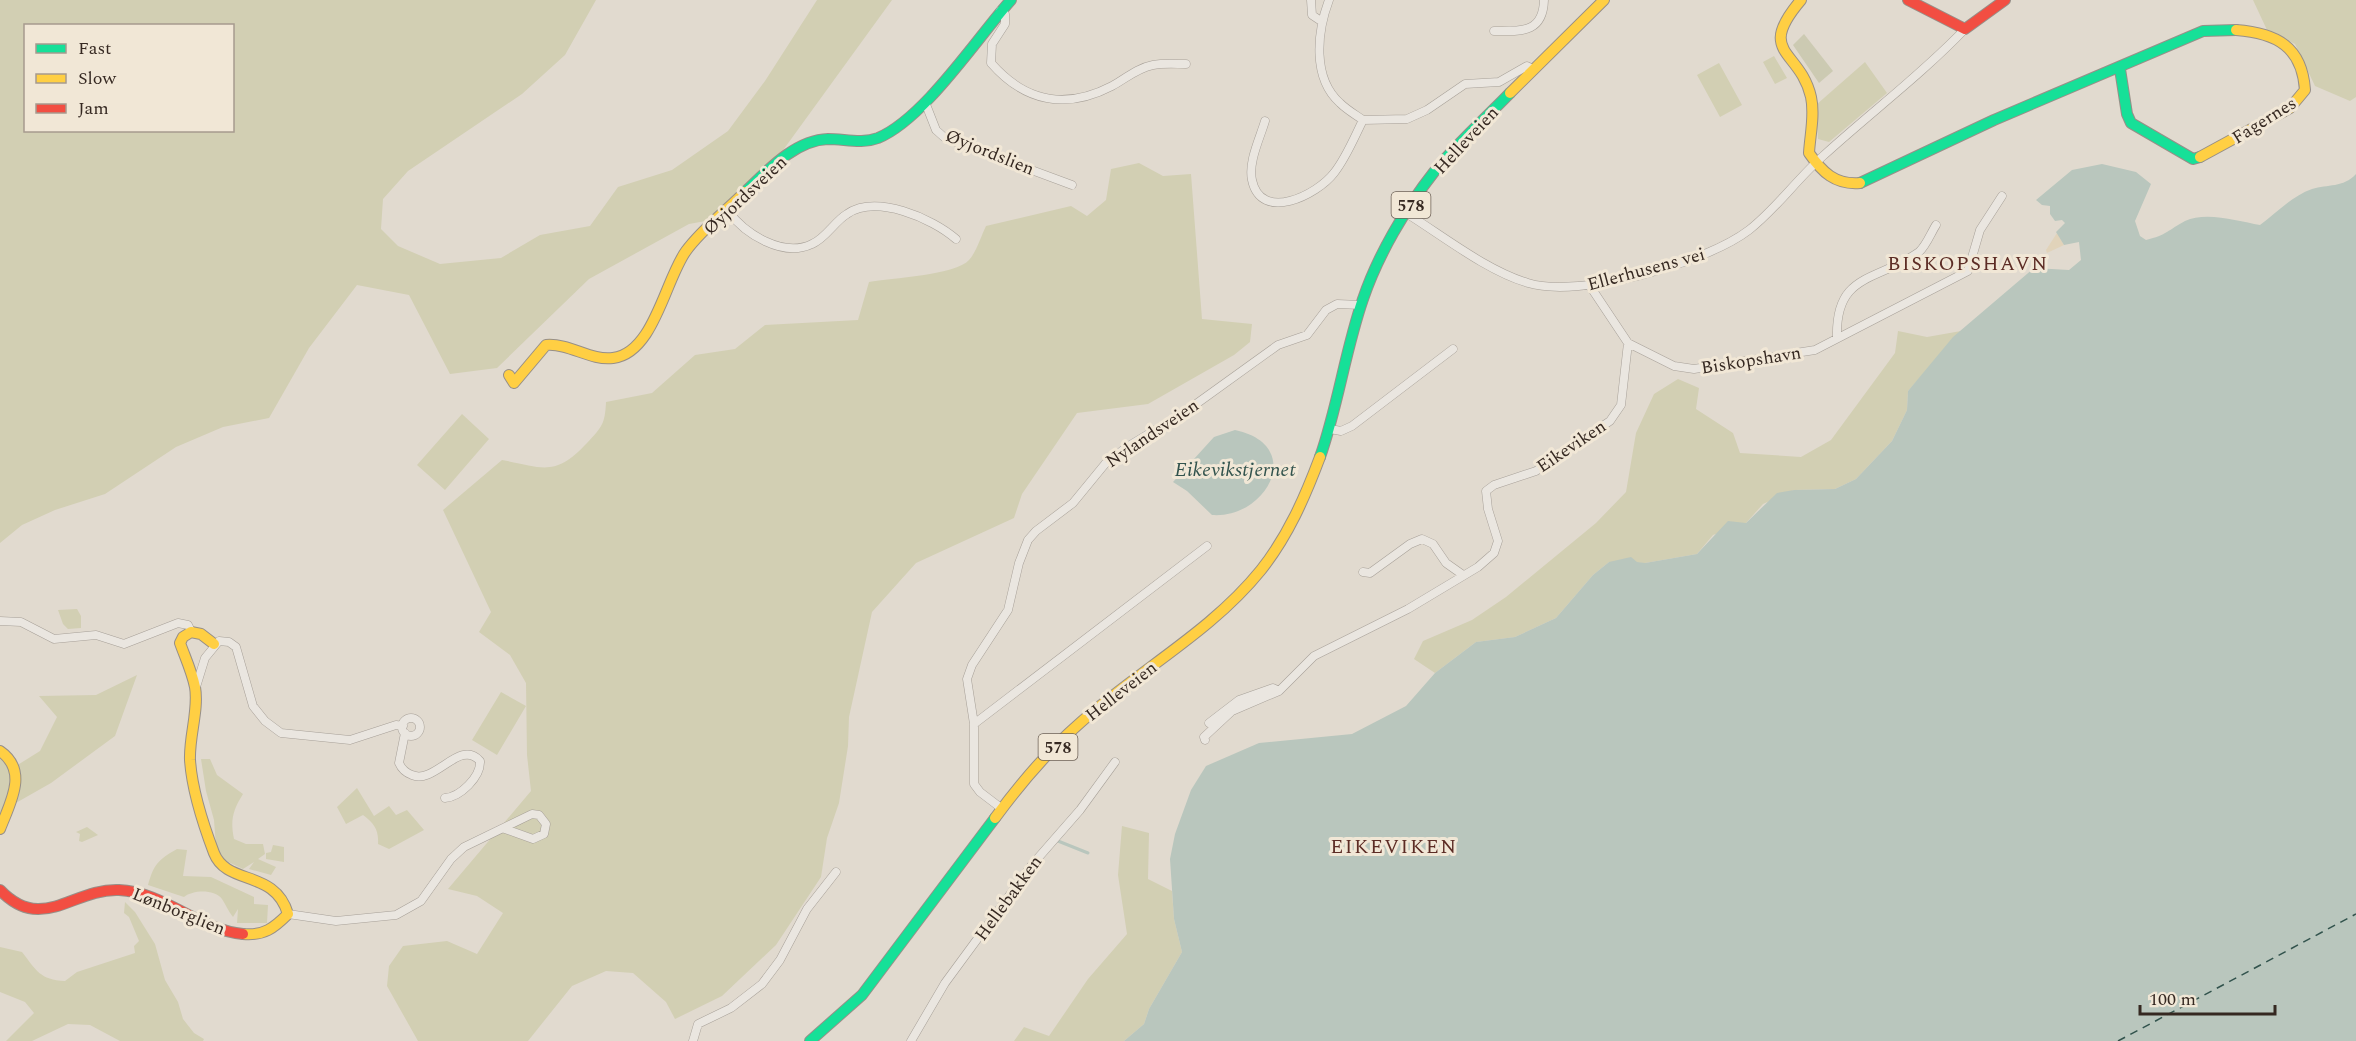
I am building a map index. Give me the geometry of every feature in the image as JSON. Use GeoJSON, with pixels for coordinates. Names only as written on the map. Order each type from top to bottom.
{"type":"FeatureCollection","features":[{"type":"Feature","properties":{"kind":"street","name":"Øyjordsveien"},"geometry":{"type":"LineString","coordinates":[[509,375],[514,383],[539,350],[552,343],[568,344],[607,358],[625,355],[638,346],[654,321],[677,262],[694,241],[796,149],[818,140],[865,143],[874,141],[925,102],[1011,0]]}},
{"type":"Feature","properties":{"kind":"street"},"geometry":{"type":"LineString","coordinates":[[1311,0],[1312,15],[1321,21]]}},
{"type":"Feature","properties":{"kind":"street"},"geometry":{"type":"LineString","coordinates":[[1329,0],[1321,21],[1319,46],[1328,86],[1339,102],[1363,120],[1407,119],[1427,111],[1465,84],[1500,82],[1522,67],[1527,66],[1533,69]]}},
{"type":"Feature","properties":{"kind":"street"},"geometry":{"type":"LineString","coordinates":[[1494,31],[1526,30],[1539,20],[1544,11],[1544,0]]}},
{"type":"Feature","properties":{"kind":"street","name":"Helleveien"},"geometry":{"type":"LineString","coordinates":[[810,1041],[862,995],[1001,808],[1080,723],[1202,628],[1234,600],[1263,569],[1302,506],[1330,429],[1361,305],[1379,263],[1406,213],[1435,171],[1533,69],[1604,0]]}},
{"type":"Feature","properties":{"kind":"street"},"geometry":{"type":"LineString","coordinates":[[1801,0],[1782,22],[1779,36],[1783,51],[1804,78],[1811,98],[1809,153],[1818,161]]}},
{"type":"Feature","properties":{"kind":"street"},"geometry":{"type":"LineString","coordinates":[[1908,0],[1965,29],[2005,0]]}},
{"type":"Feature","properties":{"kind":"street"},"geometry":{"type":"LineString","coordinates":[[1000,11],[1005,14],[1005,24],[992,44],[991,63],[1013,85],[1039,97],[1060,100],[1095,95],[1141,69],[1153,65],[1186,64]]}},
{"type":"Feature","properties":{"kind":"street","name":"Ellerhusens vei"},"geometry":{"type":"LineString","coordinates":[[1406,213],[1496,269],[1527,283],[1551,288],[1590,286],[1679,264],[1707,254],[1748,230],[1818,161],[1936,60],[1965,29]]}},
{"type":"Feature","properties":{"kind":"street","name":"Fagernes"},"geometry":{"type":"LineString","coordinates":[[1818,161],[1830,179],[1845,184],[1859,183],[1995,120],[2120,69],[2203,31],[2246,31],[2270,36],[2292,48],[2304,68],[2305,90],[2290,108],[2199,158],[2193,159],[2161,139],[2139,130],[2132,123],[2127,114],[2120,69]]}},
{"type":"Feature","properties":{"kind":"street","name":"Øyjordslien"},"geometry":{"type":"LineString","coordinates":[[925,102],[936,130],[945,138],[1072,185]]}},
{"type":"Feature","properties":{"kind":"street"},"geometry":{"type":"LineString","coordinates":[[1265,121],[1253,164],[1252,179],[1258,193],[1276,203],[1292,201],[1312,193],[1333,175],[1363,120]]}},
{"type":"Feature","properties":{"kind":"street","name":"Biskopshavn"},"geometry":{"type":"LineString","coordinates":[[1590,286],[1628,343],[1674,366],[1694,369],[1815,350],[1968,271],[1980,230],[2002,196]]}},
{"type":"Feature","properties":{"kind":"street"},"geometry":{"type":"LineString","coordinates":[[728,211],[758,237],[788,247],[798,248],[813,244],[846,214],[876,205],[943,228],[956,239]]}},
{"type":"Feature","properties":{"kind":"street"},"geometry":{"type":"LineString","coordinates":[[1837,338],[1837,316],[1846,294],[1859,282],[1921,251],[1936,225]]}},
{"type":"Feature","properties":{"kind":"street","name":"Nylandsveien"},"geometry":{"type":"LineString","coordinates":[[1001,808],[980,792],[974,784],[974,724],[967,686],[969,672],[1008,610],[1019,563],[1033,535],[1073,503],[1095,475],[1114,456],[1185,412],[1278,345],[1307,336],[1322,313],[1332,306],[1361,305]]}},
{"type":"Feature","properties":{"kind":"street","name":"Eikeviken"},"geometry":{"type":"LineString","coordinates":[[1205,740],[1204,737],[1232,711],[1279,691],[1314,656],[1408,609],[1485,561],[1497,547],[1497,535],[1485,495],[1488,488],[1536,471],[1582,442],[1617,414],[1622,395],[1628,343]]}},
{"type":"Feature","properties":{"kind":"street"},"geometry":{"type":"LineString","coordinates":[[1330,429],[1341,431],[1352,426],[1453,350]]}},
{"type":"Feature","properties":{"kind":"street"},"geometry":{"type":"LineString","coordinates":[[1363,572],[1370,573],[1422,539],[1433,544],[1446,563],[1463,575]]}},
{"type":"Feature","properties":{"kind":"street"},"geometry":{"type":"LineString","coordinates":[[974,724],[1207,546]]}},
{"type":"Feature","properties":{"kind":"street"},"geometry":{"type":"LineString","coordinates":[[0,621],[21,622],[54,639],[96,635],[124,644],[178,623],[188,625],[191,631]]}},
{"type":"Feature","properties":{"kind":"street"},"geometry":{"type":"LineString","coordinates":[[195,688],[180,647],[182,636],[191,631],[203,634],[214,644]]}},
{"type":"Feature","properties":{"kind":"street"},"geometry":{"type":"LineString","coordinates":[[445,798],[460,792],[478,773],[480,761],[474,756],[464,754],[428,776],[417,777],[403,770],[399,765],[404,729],[396,725],[350,740],[281,733],[265,721],[253,706],[236,647],[224,641],[214,644],[205,658],[195,688],[190,757],[192,782],[214,856],[231,874],[273,888],[281,894],[288,914],[336,921],[396,915],[421,901],[451,859],[464,847],[490,832],[505,829],[532,814],[539,815],[546,824],[544,834],[533,839],[505,829]]}},
{"type":"Feature","properties":{"kind":"street"},"geometry":{"type":"LineString","coordinates":[[1209,723],[1239,700],[1273,688],[1279,691]]}},
{"type":"Feature","properties":{"kind":"street"},"geometry":{"type":"LineString","coordinates":[[0,750],[13,760],[18,774],[0,829]]}},
{"type":"Feature","properties":{"kind":"street","name":"Hellebakken"},"geometry":{"type":"LineString","coordinates":[[911,1041],[945,983],[1031,866],[1080,810],[1115,762]]}},
{"type":"Feature","properties":{"kind":"street"},"geometry":{"type":"LineString","coordinates":[[693,1041],[698,1024],[731,1008],[762,984],[780,960],[807,909],[836,872]]}},
{"type":"Feature","properties":{"kind":"street","name":"Lønborglien"},"geometry":{"type":"LineString","coordinates":[[0,890],[11,903],[40,910],[107,890],[131,890],[214,927],[234,933],[264,933],[274,930],[288,914]]}},
{"type":"Feature","properties":{"kind":"shaded area"},"geometry":{"type":"Polygon","coordinates":[[[0,0],[596,0],[565,55],[522,94],[408,171],[383,199],[381,229],[398,246],[440,264],[501,258],[540,235],[590,226],[618,187],[672,170],[728,131],[765,81],[817,0],[892,0],[781,153],[711,220],[689,224],[589,279],[497,368],[450,374],[409,295],[357,285],[309,348],[269,418],[223,427],[176,447],[105,494],[55,510],[22,525],[0,543],[0,0]]]}},
{"type":"Feature","properties":{"kind":"shaded area"},"geometry":{"type":"Polygon","coordinates":[[[2253,0],[2356,0],[2356,97],[2350,101],[2315,86],[2295,44],[2267,30],[2253,0]]]}},
{"type":"Feature","properties":{"kind":"shaded area"},"geometry":{"type":"Polygon","coordinates":[[[1804,34],[1833,71],[1819,83],[1793,45],[1804,34]]]}},
{"type":"Feature","properties":{"kind":"shaded area"},"geometry":{"type":"Polygon","coordinates":[[[1774,56],[1787,78],[1775,84],[1763,62],[1774,56]]]}},
{"type":"Feature","properties":{"kind":"shaded area"},"geometry":{"type":"Polygon","coordinates":[[[1865,62],[1887,93],[1829,142],[1818,139],[1816,105],[1865,62]]]}},
{"type":"Feature","properties":{"kind":"shaded area"},"geometry":{"type":"Polygon","coordinates":[[[1719,63],[1742,105],[1720,117],[1697,75],[1719,63]]]}},
{"type":"Feature","properties":{"kind":"shaded area"},"geometry":{"type":"Polygon","coordinates":[[[1139,163],[1163,176],[1191,174],[1202,319],[1252,324],[1250,342],[1234,355],[1148,404],[1077,413],[1022,494],[1014,518],[916,563],[872,612],[849,717],[848,746],[839,803],[827,838],[821,877],[776,945],[722,996],[675,1019],[666,1002],[633,973],[606,971],[572,986],[528,1041],[418,1041],[387,986],[389,966],[403,946],[447,941],[477,954],[503,913],[477,896],[448,889],[531,791],[527,755],[526,683],[510,655],[479,632],[491,612],[443,510],[502,460],[539,467],[557,465],[566,461],[576,454],[599,429],[604,420],[606,402],[652,393],[695,355],[735,349],[765,325],[858,320],[869,282],[922,275],[962,265],[969,260],[977,248],[986,226],[1071,206],[1087,216],[1106,200],[1111,169],[1139,163]]]}},
{"type":"Feature","properties":{"kind":"shaded area"},"geometry":{"type":"Polygon","coordinates":[[[1898,331],[1927,337],[1961,331],[1908,391],[1907,410],[1892,441],[1856,479],[1835,489],[1794,490],[1763,504],[1746,523],[1713,535],[1697,554],[1645,563],[1609,562],[1593,575],[1556,618],[1515,637],[1476,642],[1435,673],[1414,659],[1423,641],[1472,620],[1506,597],[1596,523],[1626,492],[1636,433],[1654,394],[1678,379],[1699,388],[1696,409],[1733,433],[1740,453],[1801,457],[1831,440],[1895,353],[1898,331]]]}},
{"type":"Feature","properties":{"kind":"shaded area"},"geometry":{"type":"Polygon","coordinates":[[[462,414],[489,439],[445,490],[417,465],[462,414]]]}},
{"type":"Feature","properties":{"kind":"shaded area"},"geometry":{"type":"Polygon","coordinates":[[[77,609],[81,616],[81,628],[68,629],[63,624],[58,610],[77,609]]]}},
{"type":"Feature","properties":{"kind":"shaded area"},"geometry":{"type":"Polygon","coordinates":[[[137,675],[115,736],[51,783],[0,812],[0,758],[16,766],[40,751],[57,717],[39,696],[96,695],[137,675]]]}},
{"type":"Feature","properties":{"kind":"shaded area"},"geometry":{"type":"Polygon","coordinates":[[[501,692],[526,706],[497,755],[472,740],[501,692]]]}},
{"type":"Feature","properties":{"kind":"shaded area"},"geometry":{"type":"Polygon","coordinates":[[[201,759],[210,759],[217,775],[243,794],[233,815],[234,839],[246,844],[263,844],[265,854],[258,859],[276,867],[271,875],[249,869],[254,862],[243,869],[224,860],[216,846],[214,820],[201,759]]]}},
{"type":"Feature","properties":{"kind":"shaded area"},"geometry":{"type":"Polygon","coordinates":[[[357,788],[374,816],[389,806],[396,815],[407,810],[424,830],[389,849],[378,844],[375,827],[363,815],[346,824],[337,807],[357,788]]]}},
{"type":"Feature","properties":{"kind":"shaded area"},"geometry":{"type":"Polygon","coordinates":[[[1122,826],[1149,833],[1148,879],[1172,891],[1174,919],[1182,952],[1149,1009],[1144,1024],[1124,1041],[1014,1041],[1024,1027],[1049,1036],[1088,979],[1127,934],[1118,875],[1122,826]]]}},
{"type":"Feature","properties":{"kind":"shaded area"},"geometry":{"type":"Polygon","coordinates":[[[87,827],[98,835],[82,842],[79,841],[80,834],[76,832],[87,827]]]}},
{"type":"Feature","properties":{"kind":"shaded area"},"geometry":{"type":"Polygon","coordinates":[[[273,845],[284,847],[284,862],[266,859],[266,853],[271,852],[273,845]]]}},
{"type":"Feature","properties":{"kind":"shaded area"},"geometry":{"type":"Polygon","coordinates":[[[177,849],[187,850],[183,876],[211,877],[254,897],[254,904],[268,905],[267,923],[237,923],[238,909],[233,917],[222,899],[214,893],[198,892],[184,897],[148,885],[158,863],[177,849]]]}},
{"type":"Feature","properties":{"kind":"shaded area"},"geometry":{"type":"Polygon","coordinates":[[[125,902],[135,912],[155,944],[165,980],[178,1002],[183,1019],[194,1033],[204,1039],[203,1041],[120,1041],[90,1025],[68,1024],[32,1041],[6,1041],[34,1013],[25,1002],[0,992],[0,947],[22,952],[39,973],[50,979],[65,981],[77,972],[135,953],[134,946],[139,941],[129,917],[124,913],[125,902]]]}},
{"type":"Feature","properties":{"kind":"sand"},"geometry":{"type":"Polygon","coordinates":[[[2057,233],[2064,245],[2047,253],[2046,250],[2057,233]]]}},
{"type":"Feature","properties":{"kind":"water"},"geometry":{"type":"Polygon","coordinates":[[[2102,164],[2136,172],[2151,184],[2135,221],[2140,236],[2146,240],[2193,218],[2222,218],[2260,225],[2291,200],[2305,192],[2318,187],[2341,184],[2356,174],[2356,1041],[1124,1041],[1144,1024],[1149,1009],[1182,952],[1174,919],[1170,859],[1175,834],[1191,790],[1206,766],[1259,743],[1352,734],[1406,706],[1435,673],[1476,642],[1515,637],[1556,618],[1593,575],[1609,562],[1631,557],[1637,562],[1645,563],[1697,554],[1728,521],[1746,523],[1777,493],[1794,490],[1835,489],[1856,479],[1892,441],[1907,410],[1908,391],[1953,337],[2034,268],[2069,270],[2081,260],[2079,242],[2064,245],[2056,232],[2065,223],[2062,220],[2055,221],[2050,214],[2050,206],[2042,205],[2036,200],[2072,170],[2102,164]]]}},
{"type":"Feature","properties":{"kind":"water","name":"Eikevikstjernet"},"geometry":{"type":"Polygon","coordinates":[[[1235,430],[1257,438],[1269,450],[1273,465],[1271,480],[1262,494],[1249,506],[1232,513],[1212,515],[1187,491],[1173,482],[1214,437],[1235,430]]]}},
{"type":"Feature","properties":{"kind":"waterway"},"geometry":{"type":"LineString","coordinates":[[1058,841],[1088,853]]}},
{"type":"Feature","properties":{"kind":"ferry route"},"geometry":{"type":"LineString","coordinates":[[2118,1041],[2356,914]]}},
{"type":"Feature","properties":{"kind":"traffic: fast"},"geometry":{"type":"LineString","coordinates":[[745,192],[782,158],[804,145],[828,139],[872,140],[896,128],[913,114],[949,76],[1011,0]]}},
{"type":"Feature","properties":{"kind":"traffic: fast"},"geometry":{"type":"LineString","coordinates":[[1860,183],[1994,120],[2203,31],[2236,30]]}},
{"type":"Feature","properties":{"kind":"traffic: fast"},"geometry":{"type":"LineString","coordinates":[[2120,69],[2127,114],[2131,123],[2193,159],[2200,157]]}},
{"type":"Feature","properties":{"kind":"traffic: fast"},"geometry":{"type":"LineString","coordinates":[[1320,457],[1351,338],[1369,282],[1384,249],[1413,201],[1434,172],[1510,93]]}},
{"type":"Feature","properties":{"kind":"traffic: fast"},"geometry":{"type":"LineString","coordinates":[[810,1041],[862,995],[995,818]]}},
{"type":"Feature","properties":{"kind":"traffic: slow"},"geometry":{"type":"LineString","coordinates":[[1510,93],[1604,0]]}},
{"type":"Feature","properties":{"kind":"traffic: slow"},"geometry":{"type":"LineString","coordinates":[[1801,0],[1788,18],[1782,31],[1781,42],[1806,81],[1811,97],[1809,153],[1830,176],[1843,182],[1860,183]]}},
{"type":"Feature","properties":{"kind":"traffic: slow"},"geometry":{"type":"LineString","coordinates":[[2200,157],[2290,108],[2305,90],[2299,63],[2285,45],[2264,35],[2236,30]]}},
{"type":"Feature","properties":{"kind":"traffic: slow"},"geometry":{"type":"LineString","coordinates":[[509,375],[514,383],[546,345],[555,345],[605,358],[627,353],[649,330],[686,251],[745,192]]}},
{"type":"Feature","properties":{"kind":"traffic: slow"},"geometry":{"type":"LineString","coordinates":[[995,818],[1035,768],[1068,733],[1220,613],[1261,570],[1288,530],[1320,457]]}},
{"type":"Feature","properties":{"kind":"traffic: slow"},"geometry":{"type":"LineString","coordinates":[[214,644],[201,634],[191,632],[183,637],[180,643],[195,687],[196,705],[190,760],[199,807],[214,853],[220,863],[229,870],[273,890],[282,900],[288,914],[268,930],[257,934],[243,934]]}},
{"type":"Feature","properties":{"kind":"traffic: slow"},"geometry":{"type":"LineString","coordinates":[[0,751],[9,759],[14,768],[15,778],[15,788],[0,829]]}},
{"type":"Feature","properties":{"kind":"traffic: jam"},"geometry":{"type":"LineString","coordinates":[[1908,0],[1965,29],[2005,0]]}},
{"type":"Feature","properties":{"kind":"traffic: jam"},"geometry":{"type":"LineString","coordinates":[[0,890],[15,903],[30,908],[44,909],[102,891],[135,892],[151,897],[211,926],[243,934]]}},
{"type":"Feature","properties":{"kind":"district","name":"BISKOPSHAVN"},"geometry":{"type":"Point","coordinates":[1968,263]}},
{"type":"Feature","properties":{"kind":"district","name":"EIKEVIKEN"},"geometry":{"type":"Point","coordinates":[1394,846]}}]}
